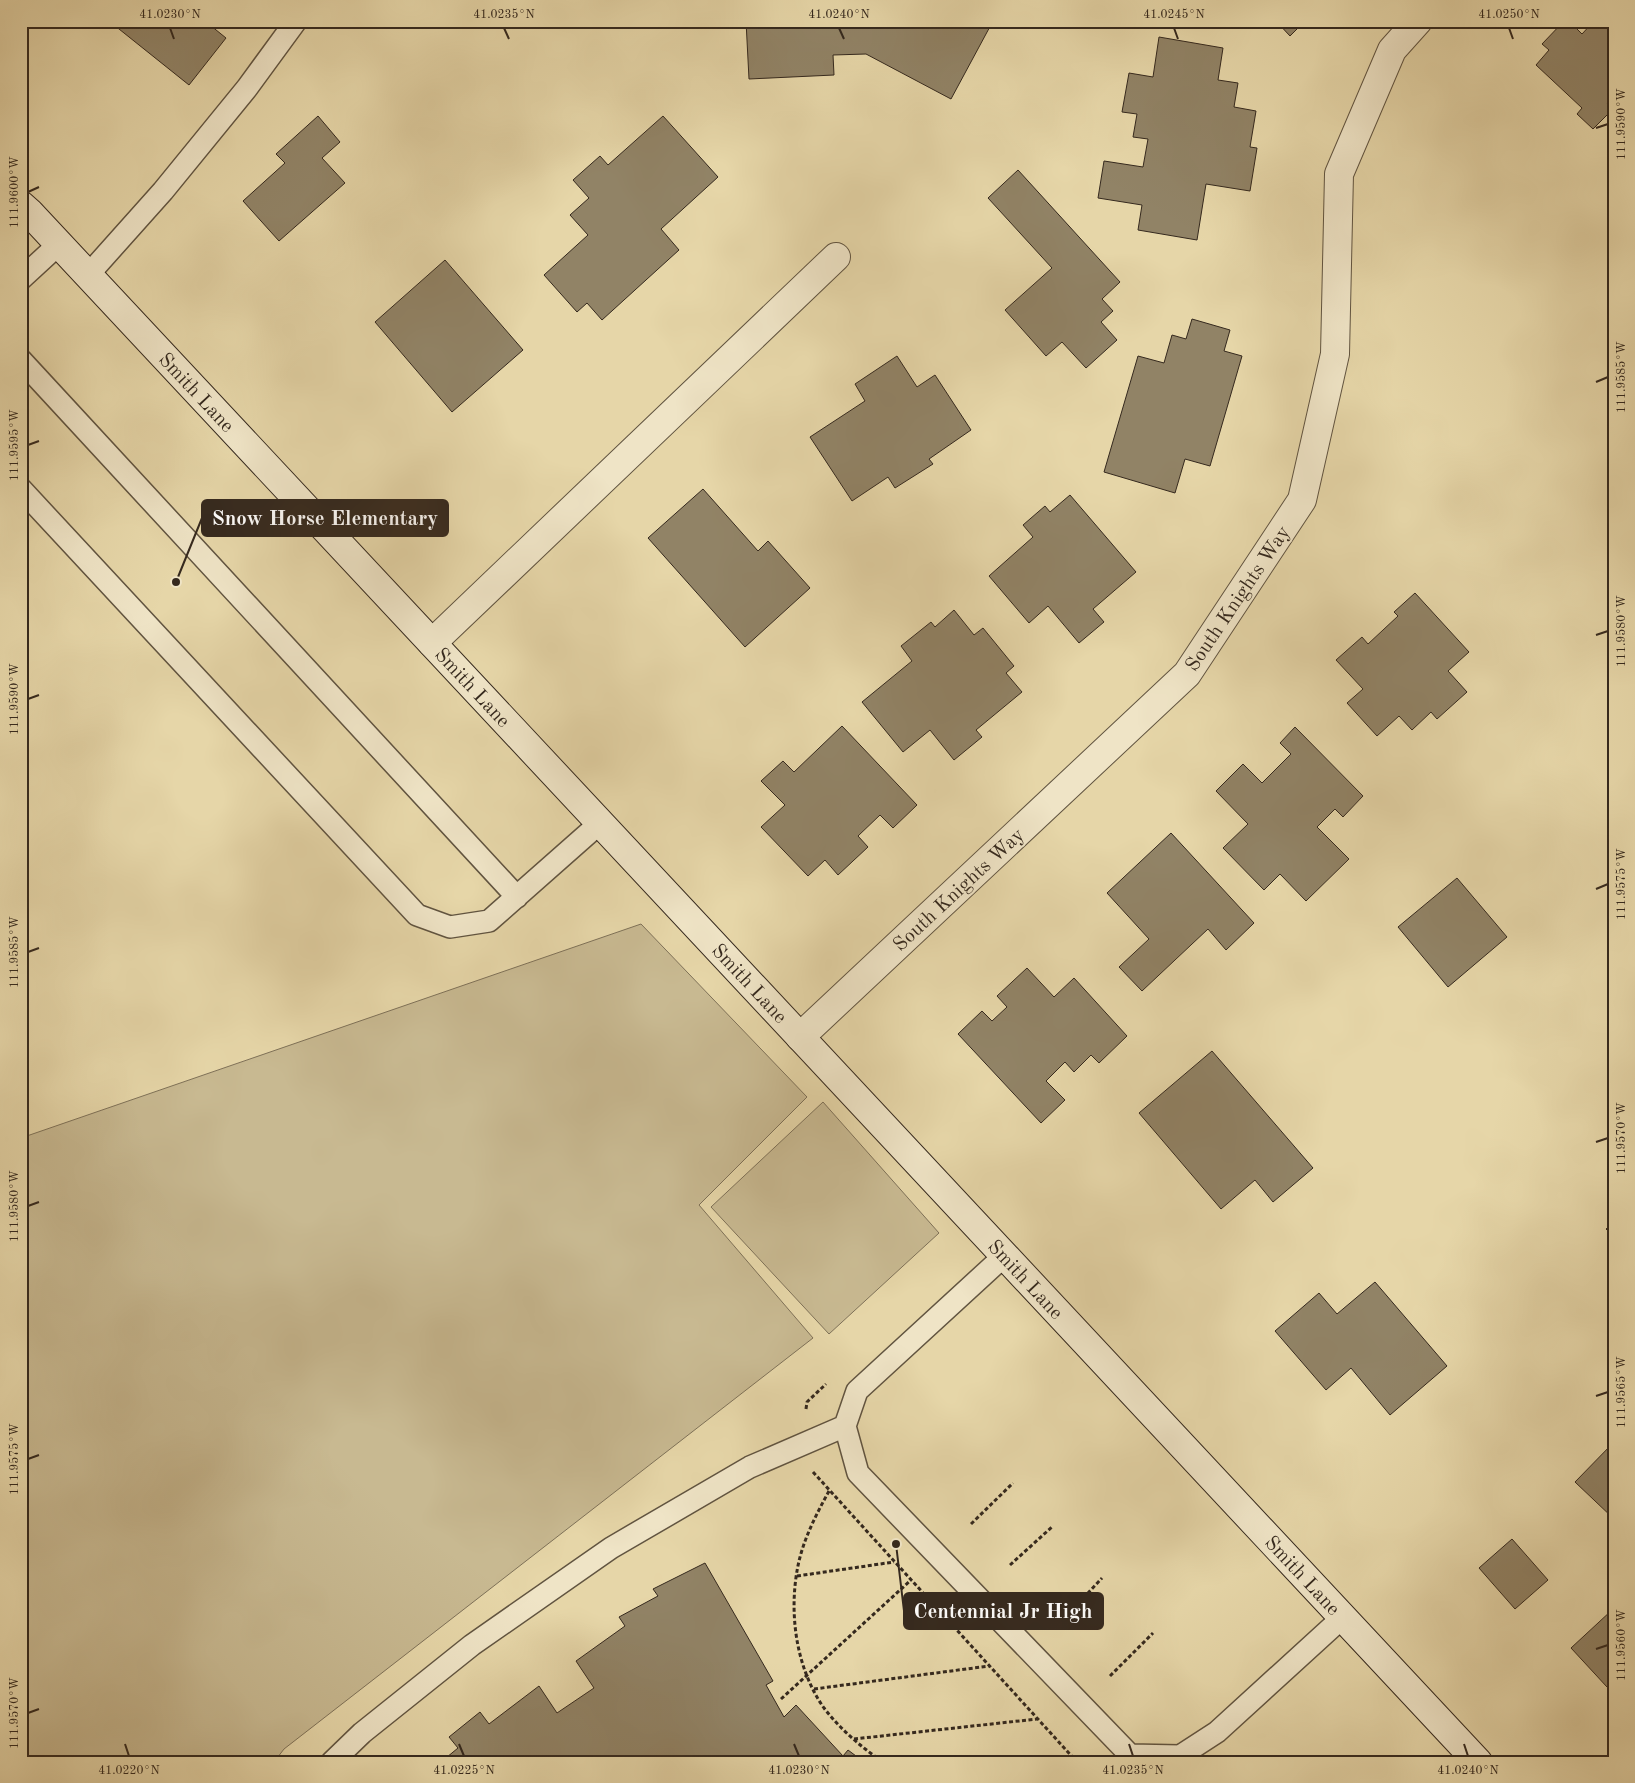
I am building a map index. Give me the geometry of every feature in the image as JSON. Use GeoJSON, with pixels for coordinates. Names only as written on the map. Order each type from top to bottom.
{"type":"FeatureCollection","features":[{"type":"Feature","properties":{"kind":"street","name":"South Knights Way"},"geometry":{"type":"LineString","coordinates":[[800,1037],[1187,674],[1302,500],[1335,354],[1339,174],[1392,50],[1418,21]]}},
{"type":"Feature","properties":{"kind":"street","name":"Smith Lane"},"geometry":{"type":"LineString","coordinates":[[21,205],[1478,1762]]}},
{"type":"Feature","properties":{"kind":"street"},"geometry":{"type":"LineString","coordinates":[[432,643],[836,257]]}},
{"type":"Feature","properties":{"kind":"lane"},"geometry":{"type":"LineString","coordinates":[[88,275],[164,191],[247,88],[296,21]]}},
{"type":"Feature","properties":{"kind":"lane"},"geometry":{"type":"LineString","coordinates":[[21,279],[59,244]]}},
{"type":"Feature","properties":{"kind":"lane"},"geometry":{"type":"LineString","coordinates":[[21,360],[517,897]]}},
{"type":"Feature","properties":{"kind":"lane"},"geometry":{"type":"LineString","coordinates":[[21,489],[417,915],[450,927],[489,921],[600,823]]}},
{"type":"Feature","properties":{"kind":"lane"},"geometry":{"type":"LineString","coordinates":[[1004,1256],[857,1390],[845,1426],[858,1473],[1130,1755],[1180,1756],[1217,1732],[1343,1617]]}},
{"type":"Feature","properties":{"kind":"lane"},"geometry":{"type":"LineString","coordinates":[[332,1762],[362,1733],[472,1645],[611,1548],[750,1467],[845,1426]]}},
{"type":"Feature","properties":{"kind":"path"},"geometry":{"type":"LineString","coordinates":[[971,1524],[1013,1483]]}},
{"type":"Feature","properties":{"kind":"path"},"geometry":{"type":"LineString","coordinates":[[829,1491],[810,1526],[799,1560],[794,1594],[796,1635],[806,1676],[824,1707],[854,1740],[883,1762]]}},
{"type":"Feature","properties":{"kind":"path"},"geometry":{"type":"LineString","coordinates":[[1010,1565],[1053,1526]]}},
{"type":"Feature","properties":{"kind":"path"},"geometry":{"type":"LineString","coordinates":[[797,1576],[894,1562]]}},
{"type":"Feature","properties":{"kind":"path"},"geometry":{"type":"LineString","coordinates":[[1061,1622],[1102,1578]]}},
{"type":"Feature","properties":{"kind":"path"},"geometry":{"type":"LineString","coordinates":[[782,1699],[911,1580]]}},
{"type":"Feature","properties":{"kind":"path"},"geometry":{"type":"LineString","coordinates":[[1110,1676],[1153,1633]]}},
{"type":"Feature","properties":{"kind":"path"},"geometry":{"type":"LineString","coordinates":[[814,1690],[990,1666]]}},
{"type":"Feature","properties":{"kind":"path"},"geometry":{"type":"LineString","coordinates":[[854,1740],[1038,1719]]}},
{"type":"Feature","properties":{"kind":"shaded area"},"geometry":{"type":"Polygon","coordinates":[[[641,924],[807,1097],[699,1205],[813,1338],[284,1749],[274,1762],[21,1762],[21,1138],[641,924]]]}},
{"type":"Feature","properties":{"kind":"shaded area"},"geometry":{"type":"Polygon","coordinates":[[[823,1102],[939,1233],[829,1334],[711,1207],[823,1102]]]}},
{"type":"Feature","properties":{"kind":"building"},"geometry":{"type":"Polygon","coordinates":[[[109,21],[205,21],[226,38],[189,85],[109,21]]]}},
{"type":"Feature","properties":{"kind":"building"},"geometry":{"type":"Polygon","coordinates":[[[746,21],[993,21],[951,99],[866,54],[833,55],[834,75],[749,79],[746,21]]]}},
{"type":"Feature","properties":{"kind":"building"},"geometry":{"type":"Polygon","coordinates":[[[1276,21],[1305,21],[1290,36],[1276,21]]]}},
{"type":"Feature","properties":{"kind":"building"},"geometry":{"type":"Polygon","coordinates":[[[1564,21],[1569,21],[1582,34],[1594,21],[1614,21],[1614,96],[1607,104],[1613,109],[1593,129],[1577,114],[1582,108],[1536,65],[1549,50],[1542,44],[1564,21]]]}},
{"type":"Feature","properties":{"kind":"building"},"geometry":{"type":"Polygon","coordinates":[[[1159,37],[1223,48],[1218,80],[1238,83],[1234,107],[1256,111],[1250,147],[1257,148],[1250,191],[1206,184],[1197,240],[1138,230],[1142,205],[1098,198],[1104,161],[1143,167],[1148,139],[1133,137],[1137,114],[1122,112],[1129,73],[1153,77],[1159,37]]]}},
{"type":"Feature","properties":{"kind":"building"},"geometry":{"type":"Polygon","coordinates":[[[318,116],[340,142],[322,158],[345,183],[279,241],[243,201],[285,163],[276,154],[318,116]]]}},
{"type":"Feature","properties":{"kind":"building"},"geometry":{"type":"Polygon","coordinates":[[[663,116],[718,177],[661,229],[679,250],[602,320],[587,303],[577,312],[544,275],[588,235],[570,215],[589,198],[573,180],[600,156],[608,165],[663,116]]]}},
{"type":"Feature","properties":{"kind":"building"},"geometry":{"type":"Polygon","coordinates":[[[1018,170],[1120,282],[1102,299],[1113,311],[1101,322],[1117,340],[1086,368],[1062,342],[1046,356],[1005,310],[1052,268],[988,198],[1018,170]]]}},
{"type":"Feature","properties":{"kind":"building"},"geometry":{"type":"Polygon","coordinates":[[[445,260],[523,350],[452,412],[375,322],[445,260]]]}},
{"type":"Feature","properties":{"kind":"building"},"geometry":{"type":"Polygon","coordinates":[[[1192,319],[1230,330],[1224,351],[1242,356],[1210,466],[1185,459],[1175,493],[1104,472],[1138,356],[1164,363],[1172,335],[1186,339],[1192,319]]]}},
{"type":"Feature","properties":{"kind":"building"},"geometry":{"type":"Polygon","coordinates":[[[897,356],[917,387],[935,375],[971,430],[929,459],[933,464],[895,488],[888,477],[852,501],[810,437],[865,401],[855,384],[897,356]]]}},
{"type":"Feature","properties":{"kind":"building"},"geometry":{"type":"Polygon","coordinates":[[[703,489],[758,551],[768,541],[810,588],[745,647],[648,538],[703,489]]]}},
{"type":"Feature","properties":{"kind":"building"},"geometry":{"type":"Polygon","coordinates":[[[1070,495],[1136,572],[1093,609],[1104,622],[1079,643],[1048,606],[1029,623],[989,576],[1033,537],[1023,525],[1045,506],[1050,512],[1070,495]]]}},
{"type":"Feature","properties":{"kind":"building"},"geometry":{"type":"Polygon","coordinates":[[[1415,593],[1469,652],[1448,671],[1467,692],[1437,719],[1431,712],[1412,730],[1399,716],[1377,736],[1347,703],[1363,689],[1336,660],[1362,637],[1368,644],[1398,616],[1394,612],[1415,593]]]}},
{"type":"Feature","properties":{"kind":"building"},"geometry":{"type":"Polygon","coordinates":[[[954,610],[974,635],[983,628],[1014,666],[1006,673],[1022,692],[976,730],[982,737],[954,760],[930,730],[903,752],[862,702],[912,661],[901,646],[931,622],[935,627],[954,610]]]}},
{"type":"Feature","properties":{"kind":"building"},"geometry":{"type":"Polygon","coordinates":[[[842,726],[917,805],[893,828],[880,815],[858,836],[868,847],[838,875],[825,860],[808,876],[761,827],[785,805],[761,781],[783,761],[794,772],[842,726]]]}},
{"type":"Feature","properties":{"kind":"building"},"geometry":{"type":"Polygon","coordinates":[[[1295,727],[1363,796],[1343,817],[1335,809],[1317,827],[1349,859],[1306,901],[1280,874],[1264,890],[1223,848],[1248,824],[1216,791],[1243,764],[1262,783],[1291,754],[1280,743],[1295,727]]]}},
{"type":"Feature","properties":{"kind":"building"},"geometry":{"type":"Polygon","coordinates":[[[1171,833],[1254,923],[1226,950],[1208,929],[1142,991],[1119,967],[1149,939],[1107,893],[1171,833]]]}},
{"type":"Feature","properties":{"kind":"building"},"geometry":{"type":"Polygon","coordinates":[[[1457,878],[1507,937],[1448,987],[1398,927],[1457,878]]]}},
{"type":"Feature","properties":{"kind":"building"},"geometry":{"type":"Polygon","coordinates":[[[1027,968],[1054,997],[1074,978],[1127,1036],[1099,1063],[1091,1055],[1074,1072],[1065,1062],[1046,1081],[1065,1100],[1041,1123],[958,1034],[982,1011],[992,1021],[1007,1007],[997,996],[1027,968]]]}},
{"type":"Feature","properties":{"kind":"building"},"geometry":{"type":"Polygon","coordinates":[[[1212,1051],[1313,1168],[1273,1202],[1255,1180],[1221,1209],[1139,1113],[1212,1051]]]}},
{"type":"Feature","properties":{"kind":"building"},"geometry":{"type":"Polygon","coordinates":[[[1614,1222],[1614,1237],[1606,1229],[1614,1222]]]}},
{"type":"Feature","properties":{"kind":"building"},"geometry":{"type":"Polygon","coordinates":[[[1375,1282],[1447,1366],[1390,1415],[1351,1368],[1326,1390],[1275,1331],[1319,1293],[1337,1314],[1375,1282]]]}},
{"type":"Feature","properties":{"kind":"building"},"geometry":{"type":"Polygon","coordinates":[[[1614,1442],[1614,1519],[1575,1482],[1614,1442]]]}},
{"type":"Feature","properties":{"kind":"building"},"geometry":{"type":"Polygon","coordinates":[[[1512,1539],[1548,1580],[1515,1609],[1479,1568],[1512,1539]]]}},
{"type":"Feature","properties":{"kind":"building"},"geometry":{"type":"Polygon","coordinates":[[[705,1563],[773,1681],[766,1685],[784,1717],[796,1705],[843,1756],[848,1750],[864,1762],[441,1762],[458,1748],[449,1737],[480,1712],[489,1724],[539,1686],[557,1713],[594,1688],[576,1661],[625,1626],[619,1617],[658,1596],[653,1589],[705,1563]]]}},
{"type":"Feature","properties":{"kind":"building"},"geometry":{"type":"Polygon","coordinates":[[[1612,1610],[1614,1612],[1614,1681],[1607,1687],[1571,1648],[1612,1610]]]}},
{"type":"Feature","properties":{"kind":"place","name":"Snow Horse Elementary"},"geometry":{"type":"Point","coordinates":[176,582]}},
{"type":"Feature","properties":{"kind":"place","name":"Centennial Jr High"},"geometry":{"type":"Point","coordinates":[896,1544]}}]}
